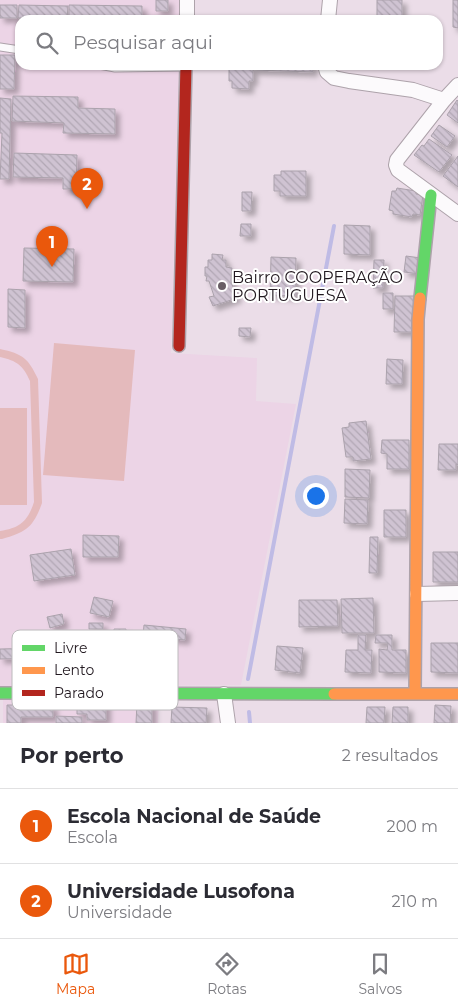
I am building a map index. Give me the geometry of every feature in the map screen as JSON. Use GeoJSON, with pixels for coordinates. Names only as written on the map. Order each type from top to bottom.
{"type":"FeatureCollection","features":[{"type":"Feature","properties":{"kind":"street"},"geometry":{"type":"LineString","coordinates":[[186,15],[187,0]]}},
{"type":"Feature","properties":{"kind":"street"},"geometry":{"type":"LineString","coordinates":[[328,15],[330,0]]}},
{"type":"Feature","properties":{"kind":"street"},"geometry":{"type":"LineString","coordinates":[[179,346],[186,70]]}},
{"type":"Feature","properties":{"kind":"street"},"geometry":{"type":"LineString","coordinates":[[327,70],[334,78],[413,90],[444,100]]}},
{"type":"Feature","properties":{"kind":"street"},"geometry":{"type":"LineString","coordinates":[[458,85],[397,160],[396,165],[398,170],[458,214]]}},
{"type":"Feature","properties":{"kind":"street"},"geometry":{"type":"LineString","coordinates":[[415,694],[418,319],[431,195]]}},
{"type":"Feature","properties":{"kind":"street"},"geometry":{"type":"LineString","coordinates":[[417,594],[458,593]]}},
{"type":"Feature","properties":{"kind":"street"},"geometry":{"type":"LineString","coordinates":[[178,694],[458,694]]}},
{"type":"Feature","properties":{"kind":"street"},"geometry":{"type":"LineString","coordinates":[[224,694],[228,723]]}},
{"type":"Feature","properties":{"kind":"lane"},"geometry":{"type":"LineString","coordinates":[[0,47],[15,49]]}},
{"type":"Feature","properties":{"kind":"shaded area"},"geometry":{"type":"Polygon","coordinates":[[[0,0],[180,0],[180,15],[15,15],[15,70],[179,70],[171,353],[257,358],[256,401],[296,404],[241,685],[178,686],[178,630],[12,630],[12,687],[0,687],[0,0]]]}},
{"type":"Feature","properties":{"kind":"shaded area"},"geometry":{"type":"Polygon","coordinates":[[[54,343],[135,350],[124,481],[43,475],[54,343]]]}},
{"type":"Feature","properties":{"kind":"shaded area"},"geometry":{"type":"Polygon","coordinates":[[[0,349],[24,358],[38,379],[42,503],[32,524],[28,528],[2,539],[0,539],[0,531],[18,526],[26,519],[34,502],[30,381],[19,364],[0,357],[0,349]]]}},
{"type":"Feature","properties":{"kind":"shaded area"},"geometry":{"type":"Polygon","coordinates":[[[0,408],[27,408],[27,505],[0,505],[0,408]]]}},
{"type":"Feature","properties":{"kind":"shaded area"},"geometry":{"type":"Polygon","coordinates":[[[3,698],[12,698],[12,710],[159,710],[158,723],[3,723],[3,698]]]}},
{"type":"Feature","properties":{"kind":"building"},"geometry":{"type":"Polygon","coordinates":[[[156,0],[168,0],[168,11],[156,11],[156,0]]]}},
{"type":"Feature","properties":{"kind":"building"},"geometry":{"type":"Polygon","coordinates":[[[377,0],[402,0],[402,15],[377,15],[377,0]]]}},
{"type":"Feature","properties":{"kind":"building"},"geometry":{"type":"Polygon","coordinates":[[[453,0],[458,0],[458,28],[453,27],[453,0]]]}},
{"type":"Feature","properties":{"kind":"building"},"geometry":{"type":"Polygon","coordinates":[[[0,5],[17,5],[17,15],[15,15],[15,18],[0,18],[0,5]]]}},
{"type":"Feature","properties":{"kind":"building"},"geometry":{"type":"Polygon","coordinates":[[[19,5],[68,6],[67,15],[18,15],[19,5]]]}},
{"type":"Feature","properties":{"kind":"building"},"geometry":{"type":"Polygon","coordinates":[[[69,5],[142,6],[142,15],[69,15],[69,5]]]}},
{"type":"Feature","properties":{"kind":"building"},"geometry":{"type":"Polygon","coordinates":[[[0,55],[15,55],[14,89],[0,89],[0,55]]]}},
{"type":"Feature","properties":{"kind":"building"},"geometry":{"type":"Polygon","coordinates":[[[229,70],[253,70],[253,81],[249,81],[249,89],[232,88],[232,81],[229,81],[229,70]]]}},
{"type":"Feature","properties":{"kind":"building"},"geometry":{"type":"Polygon","coordinates":[[[253,70],[313,70],[313,72],[253,70]]]}},
{"type":"Feature","properties":{"kind":"building"},"geometry":{"type":"Polygon","coordinates":[[[13,96],[78,97],[78,108],[115,109],[115,134],[63,133],[64,123],[12,121],[13,96]]]}},
{"type":"Feature","properties":{"kind":"building"},"geometry":{"type":"Polygon","coordinates":[[[0,98],[11,99],[9,179],[0,179],[2,133],[0,133],[0,98]]]}},
{"type":"Feature","properties":{"kind":"building"},"geometry":{"type":"Polygon","coordinates":[[[458,101],[458,123],[447,115],[458,101]]]}},
{"type":"Feature","properties":{"kind":"building"},"geometry":{"type":"Polygon","coordinates":[[[439,125],[455,136],[447,147],[431,136],[439,125]]]}},
{"type":"Feature","properties":{"kind":"building"},"geometry":{"type":"Polygon","coordinates":[[[429,139],[452,155],[439,172],[414,155],[429,139]]]}},
{"type":"Feature","properties":{"kind":"building"},"geometry":{"type":"Polygon","coordinates":[[[14,153],[77,155],[76,189],[63,189],[63,178],[13,177],[14,153]]]}},
{"type":"Feature","properties":{"kind":"building"},"geometry":{"type":"Polygon","coordinates":[[[458,156],[458,187],[443,176],[458,156]]]}},
{"type":"Feature","properties":{"kind":"building"},"geometry":{"type":"Polygon","coordinates":[[[281,171],[306,171],[306,196],[280,196],[280,191],[274,191],[274,175],[281,175],[281,171]]]}},
{"type":"Feature","properties":{"kind":"building"},"geometry":{"type":"Polygon","coordinates":[[[397,188],[416,191],[416,194],[423,195],[420,215],[413,214],[412,217],[393,214],[393,211],[389,210],[392,191],[396,191],[397,188]]]}},
{"type":"Feature","properties":{"kind":"building"},"geometry":{"type":"Polygon","coordinates":[[[242,192],[252,192],[251,211],[242,211],[242,192]]]}},
{"type":"Feature","properties":{"kind":"building"},"geometry":{"type":"Polygon","coordinates":[[[241,224],[251,224],[251,236],[240,236],[241,224]]]}},
{"type":"Feature","properties":{"kind":"building"},"geometry":{"type":"Polygon","coordinates":[[[344,225],[370,226],[370,255],[344,254],[344,225]]]}},
{"type":"Feature","properties":{"kind":"building"},"geometry":{"type":"Polygon","coordinates":[[[24,248],[74,249],[73,282],[23,281],[24,248]]]}},
{"type":"Feature","properties":{"kind":"building"},"geometry":{"type":"Polygon","coordinates":[[[212,254],[223,255],[222,260],[226,260],[226,267],[232,268],[231,281],[237,298],[213,306],[209,297],[214,296],[209,281],[206,281],[207,276],[205,276],[205,267],[208,267],[208,260],[212,260],[212,254]]]}},
{"type":"Feature","properties":{"kind":"building"},"geometry":{"type":"Polygon","coordinates":[[[406,256],[421,258],[420,274],[404,272],[406,256]]]}},
{"type":"Feature","properties":{"kind":"building"},"geometry":{"type":"Polygon","coordinates":[[[271,257],[296,258],[295,296],[270,295],[271,257]]]}},
{"type":"Feature","properties":{"kind":"building"},"geometry":{"type":"Polygon","coordinates":[[[374,260],[384,260],[383,288],[373,288],[374,260]]]}},
{"type":"Feature","properties":{"kind":"building"},"geometry":{"type":"Polygon","coordinates":[[[8,289],[25,290],[25,328],[8,327],[8,289]]]}},
{"type":"Feature","properties":{"kind":"building"},"geometry":{"type":"Polygon","coordinates":[[[383,293],[393,293],[393,309],[383,309],[383,293]]]}},
{"type":"Feature","properties":{"kind":"building"},"geometry":{"type":"Polygon","coordinates":[[[395,296],[414,296],[414,332],[394,332],[395,296]]]}},
{"type":"Feature","properties":{"kind":"building"},"geometry":{"type":"Polygon","coordinates":[[[239,328],[251,328],[250,337],[239,336],[239,328]]]}},
{"type":"Feature","properties":{"kind":"building"},"geometry":{"type":"Polygon","coordinates":[[[387,359],[403,360],[402,384],[386,384],[387,359]]]}},
{"type":"Feature","properties":{"kind":"building"},"geometry":{"type":"Polygon","coordinates":[[[366,421],[371,459],[353,461],[353,457],[346,457],[342,428],[349,427],[349,423],[366,421]]]}},
{"type":"Feature","properties":{"kind":"building"},"geometry":{"type":"Polygon","coordinates":[[[382,440],[409,440],[409,469],[387,469],[387,454],[381,453],[382,440]]]}},
{"type":"Feature","properties":{"kind":"building"},"geometry":{"type":"Polygon","coordinates":[[[439,444],[458,444],[458,465],[456,464],[456,470],[438,470],[439,444]]]}},
{"type":"Feature","properties":{"kind":"building"},"geometry":{"type":"Polygon","coordinates":[[[345,469],[370,470],[369,498],[345,497],[345,469]]]}},
{"type":"Feature","properties":{"kind":"building"},"geometry":{"type":"Polygon","coordinates":[[[345,499],[368,500],[367,524],[344,523],[345,499]]]}},
{"type":"Feature","properties":{"kind":"building"},"geometry":{"type":"Polygon","coordinates":[[[384,510],[406,510],[406,537],[384,537],[384,510]]]}},
{"type":"Feature","properties":{"kind":"building"},"geometry":{"type":"Polygon","coordinates":[[[83,535],[119,536],[118,557],[83,557],[83,535]]]}},
{"type":"Feature","properties":{"kind":"building"},"geometry":{"type":"Polygon","coordinates":[[[370,537],[378,537],[377,573],[369,573],[370,537]]]}},
{"type":"Feature","properties":{"kind":"building"},"geometry":{"type":"Polygon","coordinates":[[[71,549],[75,575],[34,581],[30,555],[71,549]]]}},
{"type":"Feature","properties":{"kind":"building"},"geometry":{"type":"Polygon","coordinates":[[[433,552],[458,552],[458,582],[433,582],[433,552]]]}},
{"type":"Feature","properties":{"kind":"building"},"geometry":{"type":"Polygon","coordinates":[[[94,597],[113,601],[109,617],[90,613],[94,597]]]}},
{"type":"Feature","properties":{"kind":"building"},"geometry":{"type":"Polygon","coordinates":[[[373,598],[374,633],[342,633],[341,599],[373,598]]]}},
{"type":"Feature","properties":{"kind":"building"},"geometry":{"type":"Polygon","coordinates":[[[299,600],[337,600],[338,626],[299,627],[299,600]]]}},
{"type":"Feature","properties":{"kind":"building"},"geometry":{"type":"Polygon","coordinates":[[[62,614],[64,624],[50,628],[47,617],[62,614]]]}},
{"type":"Feature","properties":{"kind":"building"},"geometry":{"type":"Polygon","coordinates":[[[89,623],[103,623],[103,629],[89,629],[89,623]]]}},
{"type":"Feature","properties":{"kind":"building"},"geometry":{"type":"Polygon","coordinates":[[[144,625],[186,629],[185,640],[178,639],[178,630],[144,630],[144,625]]]}},
{"type":"Feature","properties":{"kind":"building"},"geometry":{"type":"Polygon","coordinates":[[[358,635],[366,635],[365,650],[372,650],[371,673],[345,672],[346,650],[358,650],[358,635]]]}},
{"type":"Feature","properties":{"kind":"building"},"geometry":{"type":"Polygon","coordinates":[[[376,635],[392,635],[392,650],[406,650],[406,673],[379,672],[379,649],[387,650],[388,643],[375,643],[376,635]]]}},
{"type":"Feature","properties":{"kind":"building"},"geometry":{"type":"Polygon","coordinates":[[[431,643],[458,643],[458,673],[431,672],[431,643]]]}},
{"type":"Feature","properties":{"kind":"building"},"geometry":{"type":"Polygon","coordinates":[[[277,646],[303,648],[300,673],[275,670],[277,646]]]}},
{"type":"Feature","properties":{"kind":"building"},"geometry":{"type":"Polygon","coordinates":[[[0,649],[12,649],[12,659],[0,659],[0,649]]]}},
{"type":"Feature","properties":{"kind":"building"},"geometry":{"type":"Polygon","coordinates":[[[7,705],[12,705],[12,710],[53,710],[53,717],[21,717],[21,723],[7,723],[7,705]]]}},
{"type":"Feature","properties":{"kind":"building"},"geometry":{"type":"Polygon","coordinates":[[[435,705],[451,706],[450,723],[434,723],[435,705]]]}},
{"type":"Feature","properties":{"kind":"building"},"geometry":{"type":"Polygon","coordinates":[[[178,707],[207,708],[206,723],[171,723],[172,710],[178,710],[178,707]]]}},
{"type":"Feature","properties":{"kind":"building"},"geometry":{"type":"Polygon","coordinates":[[[367,707],[385,707],[384,723],[366,723],[367,707]]]}},
{"type":"Feature","properties":{"kind":"building"},"geometry":{"type":"Polygon","coordinates":[[[393,707],[408,707],[408,723],[392,723],[393,707]]]}},
{"type":"Feature","properties":{"kind":"building"},"geometry":{"type":"Polygon","coordinates":[[[77,710],[106,710],[106,720],[87,720],[87,714],[77,714],[77,710]]]}},
{"type":"Feature","properties":{"kind":"building"},"geometry":{"type":"Polygon","coordinates":[[[137,710],[152,710],[152,723],[136,723],[137,710]]]}},
{"type":"Feature","properties":{"kind":"building"},"geometry":{"type":"Polygon","coordinates":[[[56,716],[82,717],[82,723],[56,723],[56,716]]]}},
{"type":"Feature","properties":{"kind":"waterway"},"geometry":{"type":"LineString","coordinates":[[248,679],[334,226]]}},
{"type":"Feature","properties":{"kind":"waterway"},"geometry":{"type":"LineString","coordinates":[[249,712],[250,723]]}},
{"type":"Feature","properties":{"kind":"traffic: fast"},"geometry":{"type":"LineString","coordinates":[[420,298],[431,195]]}},
{"type":"Feature","properties":{"kind":"traffic: fast"},"geometry":{"type":"LineString","coordinates":[[0,693],[12,693]]}},
{"type":"Feature","properties":{"kind":"traffic: fast"},"geometry":{"type":"LineString","coordinates":[[178,694],[334,694]]}},
{"type":"Feature","properties":{"kind":"traffic: slow"},"geometry":{"type":"LineString","coordinates":[[415,694],[418,319],[420,298]]}},
{"type":"Feature","properties":{"kind":"traffic: slow"},"geometry":{"type":"LineString","coordinates":[[334,694],[458,694]]}},
{"type":"Feature","properties":{"kind":"traffic: jam"},"geometry":{"type":"LineString","coordinates":[[179,346],[186,70]]}},
{"type":"Feature","properties":{"kind":"place","name":"Universidade Lusofona"},"geometry":{"type":"Point","coordinates":[87,209]}},
{"type":"Feature","properties":{"kind":"place","name":"Escola Nacional de Saúde"},"geometry":{"type":"Point","coordinates":[52,267]}},
{"type":"Feature","properties":{"kind":"place","name":"Bairro COOPERAÇÃO PORTUGUESA"},"geometry":{"type":"Point","coordinates":[222,286]}}]}
